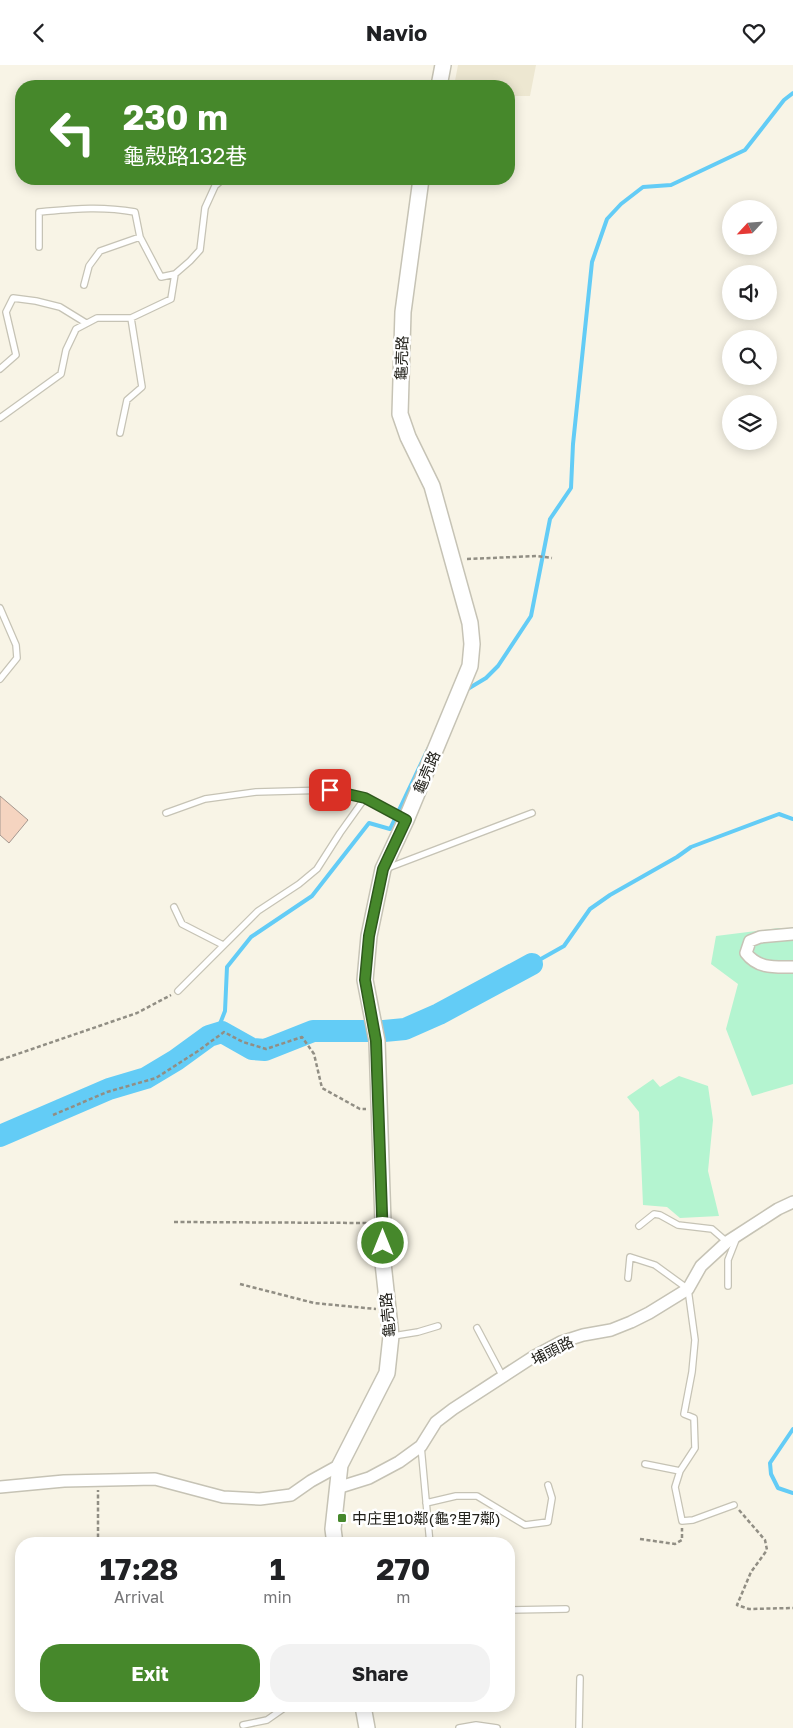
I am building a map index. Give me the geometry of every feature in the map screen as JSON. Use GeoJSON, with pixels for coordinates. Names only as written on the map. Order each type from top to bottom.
{"type":"FeatureCollection","features":[{"type":"Feature","properties":{"kind":"street"},"geometry":{"type":"LineString","coordinates":[[440,80],[443,65]]}},
{"type":"Feature","properties":{"kind":"street","name":"龜壳路"},"geometry":{"type":"LineString","coordinates":[[334,1537],[333,1529],[340,1465],[387,1373],[391,1336],[383,1263],[380,1109],[376,1041],[365,980],[369,936],[383,869],[406,820],[470,666],[472,644],[470,623],[432,486],[408,437],[400,414],[402,311],[419,185]]}},
{"type":"Feature","properties":{"kind":"street"},"geometry":{"type":"LineString","coordinates":[[793,934],[760,937],[750,941],[746,953],[752,961],[770,967],[793,967]]}},
{"type":"Feature","properties":{"kind":"street","name":"埔頭路"},"geometry":{"type":"LineString","coordinates":[[337,1488],[369,1478],[399,1463],[421,1446],[436,1423],[453,1409],[561,1341],[611,1330],[631,1322],[688,1289],[701,1266],[732,1239],[793,1201]]}},
{"type":"Feature","properties":{"kind":"street"},"geometry":{"type":"LineString","coordinates":[[0,1487],[98,1480],[155,1479],[224,1497],[260,1499],[291,1495],[340,1465]]}},
{"type":"Feature","properties":{"kind":"street"},"geometry":{"type":"LineString","coordinates":[[364,1712],[367,1728]]}},
{"type":"Feature","properties":{"kind":"lane"},"geometry":{"type":"LineString","coordinates":[[39,247],[39,212],[109,207],[135,212],[140,237],[161,277],[175,274],[200,250],[205,208],[216,185]]}},
{"type":"Feature","properties":{"kind":"lane"},"geometry":{"type":"LineString","coordinates":[[84,285],[89,265],[100,251],[140,237]]}},
{"type":"Feature","properties":{"kind":"lane"},"geometry":{"type":"LineString","coordinates":[[0,418],[61,374],[66,350],[76,329],[97,318],[131,319],[171,299],[175,274]]}},
{"type":"Feature","properties":{"kind":"lane"},"geometry":{"type":"LineString","coordinates":[[0,369],[16,355],[6,312],[13,298],[60,307],[86,323]]}},
{"type":"Feature","properties":{"kind":"lane"},"geometry":{"type":"LineString","coordinates":[[120,433],[127,400],[142,387],[131,319]]}},
{"type":"Feature","properties":{"kind":"lane"},"geometry":{"type":"LineString","coordinates":[[0,608],[16,645],[17,659],[0,679]]}},
{"type":"Feature","properties":{"kind":"lane"},"geometry":{"type":"LineString","coordinates":[[166,813],[205,799],[256,792],[330,790],[365,798],[406,820]]}},
{"type":"Feature","properties":{"kind":"lane"},"geometry":{"type":"LineString","coordinates":[[178,991],[258,911],[317,869],[365,798]]}},
{"type":"Feature","properties":{"kind":"lane"},"geometry":{"type":"LineString","coordinates":[[383,869],[532,813]]}},
{"type":"Feature","properties":{"kind":"lane"},"geometry":{"type":"LineString","coordinates":[[174,907],[182,923],[223,945]]}},
{"type":"Feature","properties":{"kind":"lane"},"geometry":{"type":"LineString","coordinates":[[639,1226],[654,1214],[660,1215],[678,1225],[712,1229],[732,1239],[728,1260],[728,1286]]}},
{"type":"Feature","properties":{"kind":"lane"},"geometry":{"type":"LineString","coordinates":[[628,1278],[630,1257],[655,1265],[688,1289],[695,1340],[692,1372],[684,1414],[694,1418],[695,1448],[680,1471],[675,1487],[682,1521],[693,1520],[734,1505]]}},
{"type":"Feature","properties":{"kind":"lane"},"geometry":{"type":"LineString","coordinates":[[391,1336],[418,1332],[438,1326]]}},
{"type":"Feature","properties":{"kind":"lane"},"geometry":{"type":"LineString","coordinates":[[477,1328],[503,1377]]}},
{"type":"Feature","properties":{"kind":"lane"},"geometry":{"type":"LineString","coordinates":[[421,1446],[429,1537]]}},
{"type":"Feature","properties":{"kind":"lane"},"geometry":{"type":"LineString","coordinates":[[645,1464],[680,1471]]}},
{"type":"Feature","properties":{"kind":"lane"},"geometry":{"type":"LineString","coordinates":[[426,1503],[456,1496],[477,1496],[526,1525],[548,1522],[552,1498],[548,1485]]}},
{"type":"Feature","properties":{"kind":"lane"},"geometry":{"type":"LineString","coordinates":[[515,1610],[566,1609]]}},
{"type":"Feature","properties":{"kind":"lane"},"geometry":{"type":"LineString","coordinates":[[579,1728],[580,1678]]}},
{"type":"Feature","properties":{"kind":"lane"},"geometry":{"type":"LineString","coordinates":[[243,1725],[267,1720],[279,1712]]}},
{"type":"Feature","properties":{"kind":"lane"},"geometry":{"type":"LineString","coordinates":[[458,1728],[476,1725],[496,1728]]}},
{"type":"Feature","properties":{"kind":"path"},"geometry":{"type":"LineString","coordinates":[[453,560],[537,556],[552,558]]}},
{"type":"Feature","properties":{"kind":"path"},"geometry":{"type":"LineString","coordinates":[[0,1060],[137,1013],[178,991]]}},
{"type":"Feature","properties":{"kind":"path"},"geometry":{"type":"LineString","coordinates":[[53,1115],[107,1092],[156,1078],[224,1032],[243,1042],[266,1049],[302,1037],[314,1054],[322,1087],[360,1109],[380,1109]]}},
{"type":"Feature","properties":{"kind":"path"},"geometry":{"type":"LineString","coordinates":[[174,1222],[383,1223]]}},
{"type":"Feature","properties":{"kind":"path"},"geometry":{"type":"LineString","coordinates":[[240,1284],[314,1303],[387,1310]]}},
{"type":"Feature","properties":{"kind":"path"},"geometry":{"type":"LineString","coordinates":[[98,1480],[98,1537]]}},
{"type":"Feature","properties":{"kind":"path"},"geometry":{"type":"LineString","coordinates":[[734,1505],[765,1540],[767,1550],[751,1572],[737,1605],[749,1609],[793,1608]]}},
{"type":"Feature","properties":{"kind":"path"},"geometry":{"type":"LineString","coordinates":[[640,1539],[675,1544],[682,1541],[682,1521]]}},
{"type":"Feature","properties":{"kind":"shaded area"},"geometry":{"type":"Polygon","coordinates":[[[458,65],[536,65],[530,96],[515,96],[515,80],[455,80],[458,65]]]}},
{"type":"Feature","properties":{"kind":"green space"},"geometry":{"type":"Polygon","coordinates":[[[779,928],[793,929],[793,1084],[752,1096],[726,1029],[738,984],[711,964],[716,936],[779,928]]]}},
{"type":"Feature","properties":{"kind":"green space"},"geometry":{"type":"Polygon","coordinates":[[[679,1076],[708,1086],[713,1120],[708,1171],[719,1216],[680,1218],[667,1207],[643,1205],[639,1112],[627,1097],[653,1079],[660,1087],[679,1076]]]}},
{"type":"Feature","properties":{"kind":"building"},"geometry":{"type":"Polygon","coordinates":[[[0,796],[28,820],[9,843],[0,835],[0,796]]]}},
{"type":"Feature","properties":{"kind":"waterway"},"geometry":{"type":"LineString","coordinates":[[466,690],[486,678],[498,666],[531,616],[550,519],[571,488],[573,444],[592,262],[607,219],[621,204],[643,187],[671,185],[745,150],[784,100],[793,93]]}},
{"type":"Feature","properties":{"kind":"waterway"},"geometry":{"type":"LineString","coordinates":[[216,1034],[225,1011],[227,967],[251,937],[312,896],[369,823],[390,829],[428,749]]}},
{"type":"Feature","properties":{"kind":"waterway"},"geometry":{"type":"LineString","coordinates":[[532,964],[564,946],[590,909],[691,847],[779,814],[793,819]]}},
{"type":"Feature","properties":{"kind":"waterway"},"geometry":{"type":"LineString","coordinates":[[0,1136],[109,1089],[146,1078],[176,1060],[209,1036],[222,1032],[252,1049],[265,1050],[313,1031],[384,1031],[405,1029],[439,1014],[532,964]]}},
{"type":"Feature","properties":{"kind":"waterway"},"geometry":{"type":"LineString","coordinates":[[793,1429],[770,1463],[771,1474],[778,1488],[793,1493]]}},
{"type":"Feature","properties":{"kind":"place","name":"中庄里10鄰(龜?里7鄰)"},"geometry":{"type":"Point","coordinates":[342,1518]}},
{"type":"Feature","properties":{"kind":"route"},"geometry":{"type":"LineString","coordinates":[[330,790],[365,798],[406,820],[383,869],[369,936],[365,980],[376,1041],[380,1109],[383,1243]]}}]}
